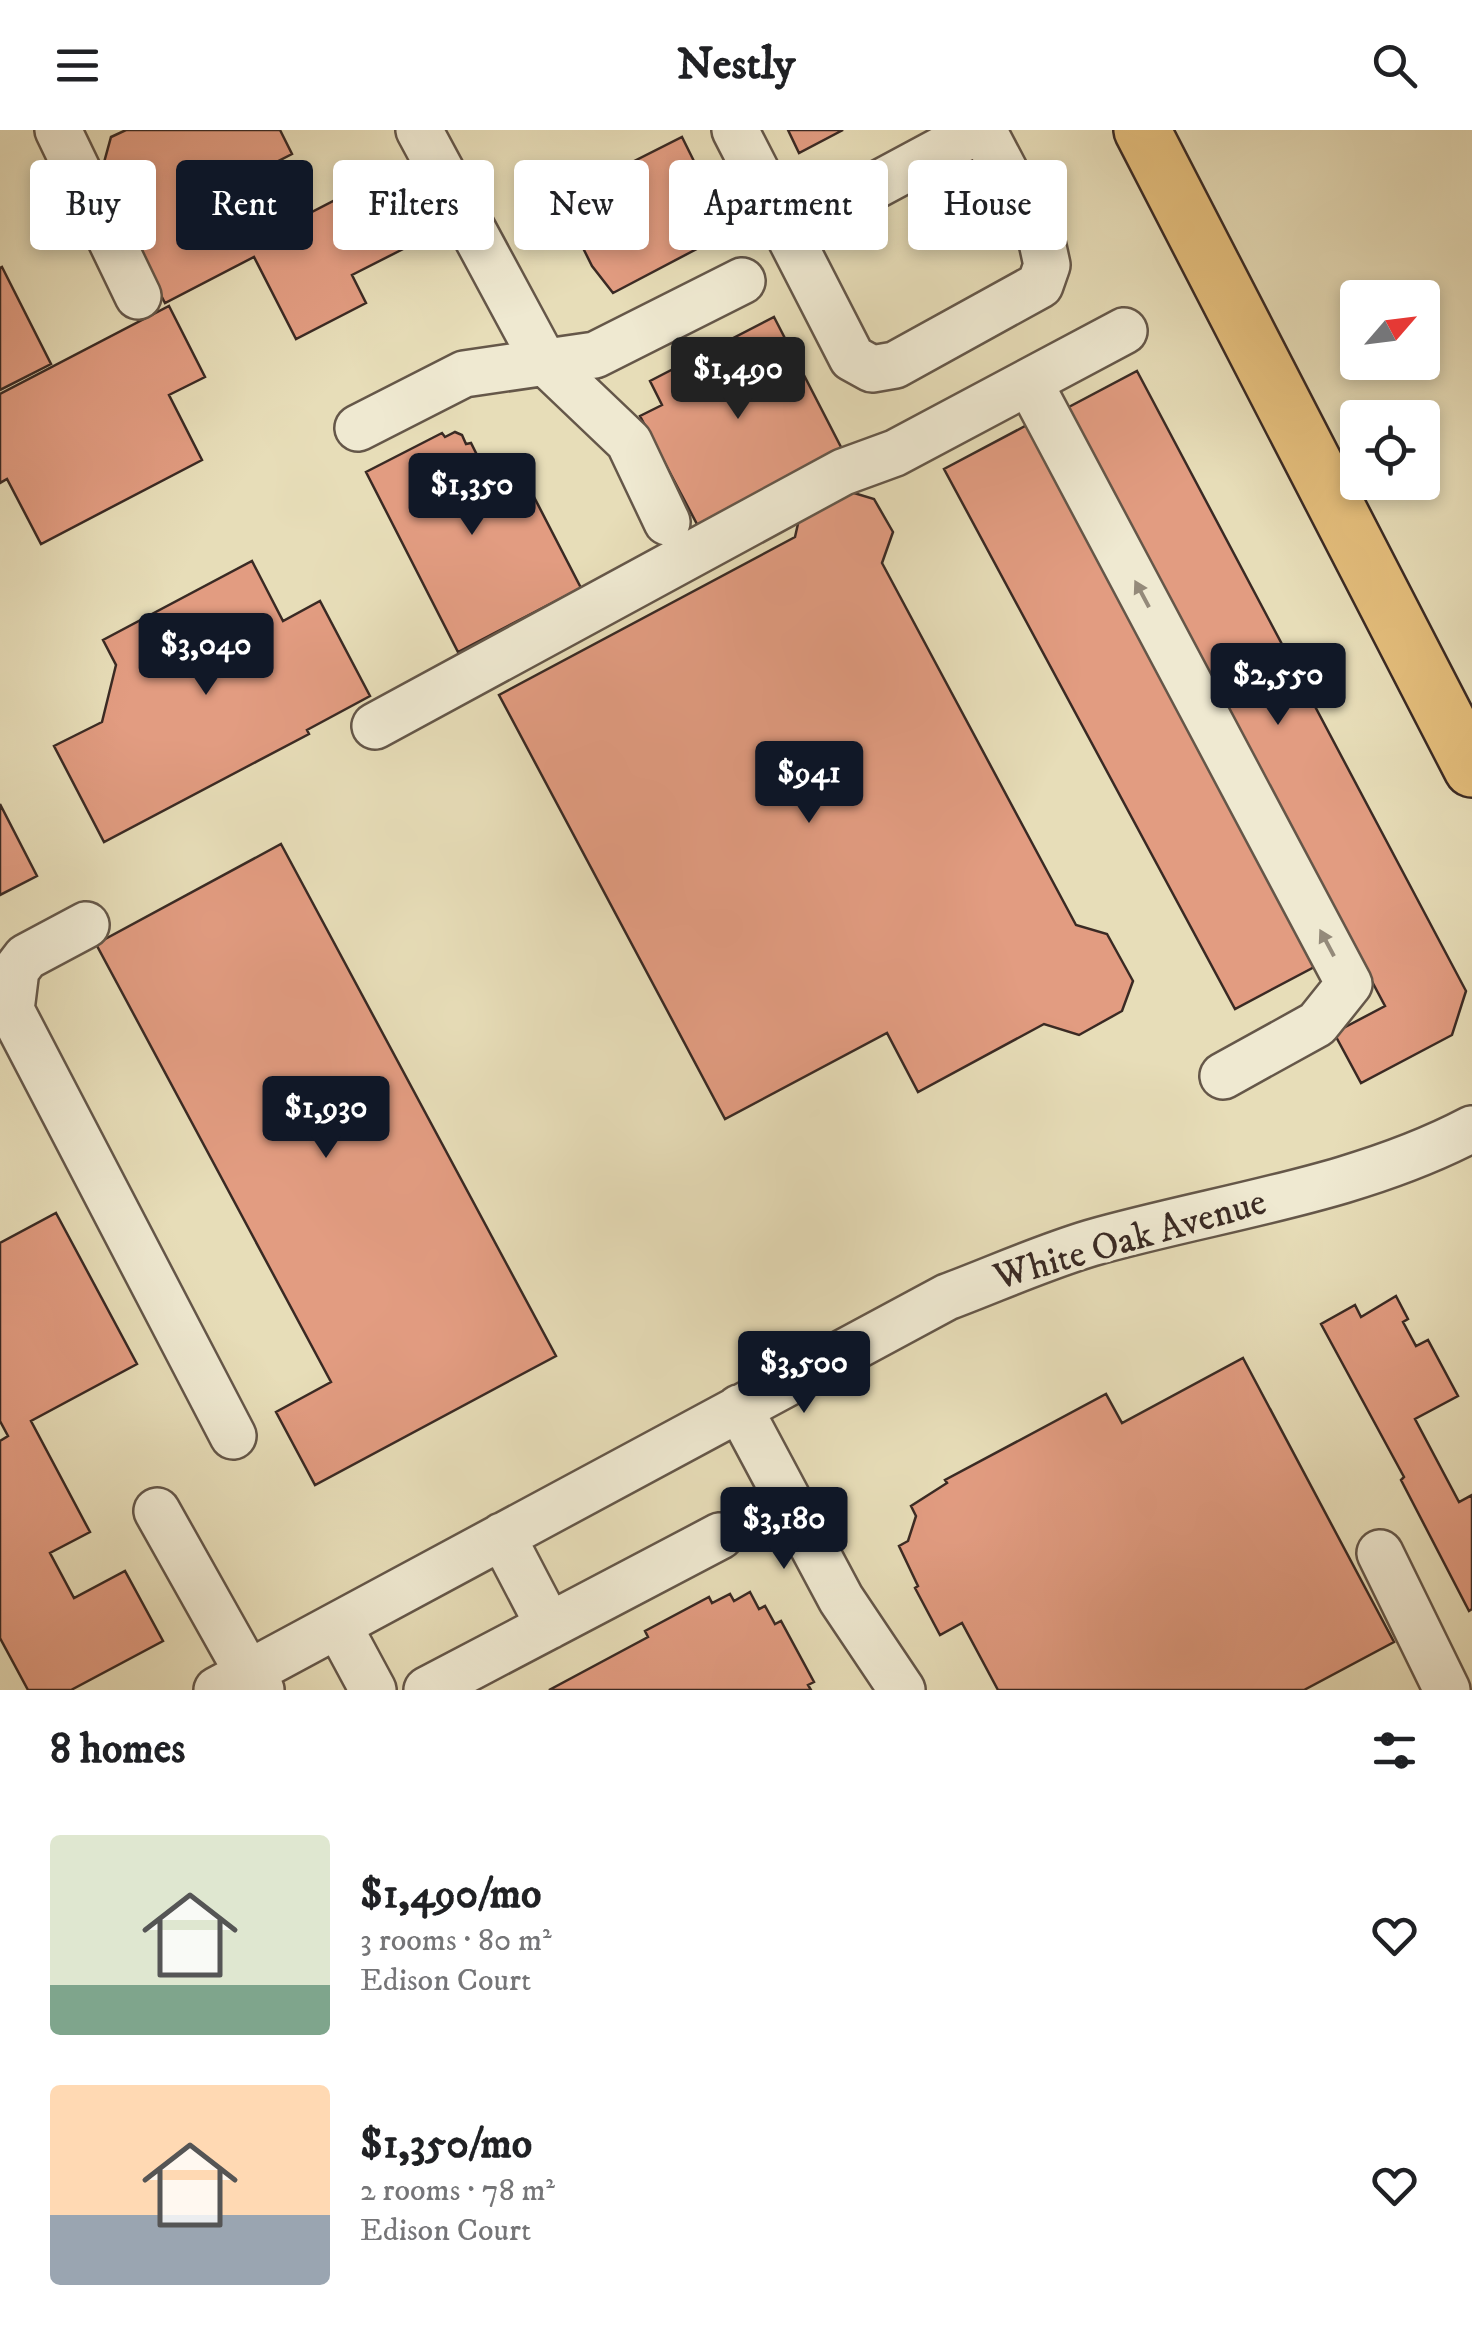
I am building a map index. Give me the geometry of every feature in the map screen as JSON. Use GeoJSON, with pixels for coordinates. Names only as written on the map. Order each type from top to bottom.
{"type":"FeatureCollection","features":[{"type":"Feature","properties":{"kind":"main road"},"geometry":{"type":"LineString","coordinates":[[1142,130],[1472,770]]}},
{"type":"Feature","properties":{"kind":"street"},"geometry":{"type":"LineString","coordinates":[[58,130],[138,296]]}},
{"type":"Feature","properties":{"kind":"street"},"geometry":{"type":"LineString","coordinates":[[419,130],[543,360],[629,442],[667,522]]}},
{"type":"Feature","properties":{"kind":"street"},"geometry":{"type":"LineString","coordinates":[[734,130],[749,160]]}},
{"type":"Feature","properties":{"kind":"street"},"geometry":{"type":"LineString","coordinates":[[796,250],[852,358],[872,369],[895,365],[1040,285],[1047,265],[1042,242],[981,130],[888,179]]}},
{"type":"Feature","properties":{"kind":"street"},"geometry":{"type":"LineString","coordinates":[[358,428],[464,374],[595,354],[742,281]]}},
{"type":"Feature","properties":{"kind":"street"},"geometry":{"type":"LineString","coordinates":[[375,726],[843,472],[895,453],[1124,331]]}},
{"type":"Feature","properties":{"kind":"street"},"geometry":{"type":"LineString","coordinates":[[1029,382],[1349,984],[1317,1024],[1223,1076]]}},
{"type":"Feature","properties":{"kind":"street"},"geometry":{"type":"LineString","coordinates":[[86,925],[26,957],[16,970],[11,1010],[233,1436]]}},
{"type":"Feature","properties":{"kind":"street","name":"White Oak Avenue"},"geometry":{"type":"LineString","coordinates":[[242,1684],[338,1626],[947,1297],[1090,1243],[1365,1172],[1448,1142],[1472,1129]]}},
{"type":"Feature","properties":{"kind":"street"},"geometry":{"type":"LineString","coordinates":[[739,1408],[841,1599],[902,1690]]}},
{"type":"Feature","properties":{"kind":"street"},"geometry":{"type":"LineString","coordinates":[[158,1511],[242,1684]]}},
{"type":"Feature","properties":{"kind":"street"},"geometry":{"type":"LineString","coordinates":[[502,1536],[549,1626]]}},
{"type":"Feature","properties":{"kind":"street"},"geometry":{"type":"LineString","coordinates":[[427,1690],[720,1536]]}},
{"type":"Feature","properties":{"kind":"street"},"geometry":{"type":"LineString","coordinates":[[1380,1554],[1447,1690]]}},
{"type":"Feature","properties":{"kind":"street"},"geometry":{"type":"LineString","coordinates":[[338,1626],[373,1690]]}},
{"type":"Feature","properties":{"kind":"building"},"geometry":{"type":"Polygon","coordinates":[[[126,130],[280,130],[292,154],[280,160],[176,160],[176,250],[313,250],[313,211],[333,201],[333,250],[401,250],[352,275],[366,303],[296,339],[254,257],[165,303],[138,250],[156,250],[156,160],[105,160],[111,137],[126,130]]]}},
{"type":"Feature","properties":{"kind":"building"},"geometry":{"type":"Polygon","coordinates":[[[788,130],[843,130],[799,153],[788,130]]]}},
{"type":"Feature","properties":{"kind":"building"},"geometry":{"type":"Polygon","coordinates":[[[682,137],[693,160],[669,160],[669,250],[695,250],[613,293],[584,250],[649,250],[649,160],[636,160],[682,137]]]}},
{"type":"Feature","properties":{"kind":"building"},"geometry":{"type":"Polygon","coordinates":[[[0,268],[51,364],[0,390],[0,268]]]}},
{"type":"Feature","properties":{"kind":"building"},"geometry":{"type":"Polygon","coordinates":[[[169,306],[205,377],[169,395],[202,460],[41,544],[7,479],[0,483],[0,394],[169,306]]]}},
{"type":"Feature","properties":{"kind":"building"},"geometry":{"type":"Polygon","coordinates":[[[774,317],[843,451],[698,526],[640,416],[662,405],[650,381],[774,317]]]}},
{"type":"Feature","properties":{"kind":"building"},"geometry":{"type":"Polygon","coordinates":[[[1137,371],[1466,991],[1452,1035],[1361,1083],[1334,1033],[1385,1006],[1067,408],[1137,371]]]}},
{"type":"Feature","properties":{"kind":"building"},"geometry":{"type":"Polygon","coordinates":[[[1027,425],[1318,965],[1235,1009],[944,469],[1027,425]]]}},
{"type":"Feature","properties":{"kind":"building"},"geometry":{"type":"Polygon","coordinates":[[[455,432],[462,435],[466,444],[471,443],[490,481],[518,466],[581,588],[458,652],[366,472],[442,433],[445,437],[455,432]]]}},
{"type":"Feature","properties":{"kind":"building"},"geometry":{"type":"Polygon","coordinates":[[[844,490],[874,499],[893,532],[882,563],[1076,925],[1107,934],[1133,981],[1122,1011],[1079,1035],[1044,1024],[918,1092],[887,1033],[725,1119],[499,695],[795,537],[800,515],[844,490]]]}},
{"type":"Feature","properties":{"kind":"building"},"geometry":{"type":"Polygon","coordinates":[[[252,561],[283,621],[320,601],[370,696],[307,730],[309,734],[104,842],[54,746],[102,722],[116,665],[103,640],[252,561]]]}},
{"type":"Feature","properties":{"kind":"building"},"geometry":{"type":"Polygon","coordinates":[[[0,804],[37,876],[0,895],[0,804]]]}},
{"type":"Feature","properties":{"kind":"building"},"geometry":{"type":"Polygon","coordinates":[[[281,844],[556,1356],[315,1485],[276,1412],[331,1382],[96,944],[281,844]]]}},
{"type":"Feature","properties":{"kind":"building"},"geometry":{"type":"Polygon","coordinates":[[[56,1213],[137,1364],[31,1421],[90,1532],[50,1553],[74,1598],[125,1571],[163,1641],[71,1690],[28,1690],[0,1638],[0,1441],[8,1436],[0,1421],[0,1243],[56,1213]]]}},
{"type":"Feature","properties":{"kind":"building"},"geometry":{"type":"Polygon","coordinates":[[[1396,1296],[1408,1319],[1403,1322],[1416,1346],[1428,1340],[1458,1396],[1415,1419],[1459,1502],[1472,1495],[1469,1611],[1401,1480],[1404,1477],[1321,1324],[1355,1305],[1361,1317],[1396,1296]]]}},
{"type":"Feature","properties":{"kind":"building"},"geometry":{"type":"Polygon","coordinates":[[[1243,1358],[1394,1642],[1304,1690],[998,1690],[962,1623],[940,1635],[915,1588],[918,1586],[899,1546],[908,1541],[916,1516],[911,1506],[947,1483],[945,1480],[1106,1394],[1122,1423],[1243,1358]]]}},
{"type":"Feature","properties":{"kind":"building"},"geometry":{"type":"Polygon","coordinates":[[[750,1592],[759,1609],[765,1606],[775,1624],[781,1621],[814,1682],[808,1685],[811,1690],[549,1690],[648,1637],[645,1631],[709,1597],[712,1603],[730,1594],[734,1601],[750,1592]]]}}]}
